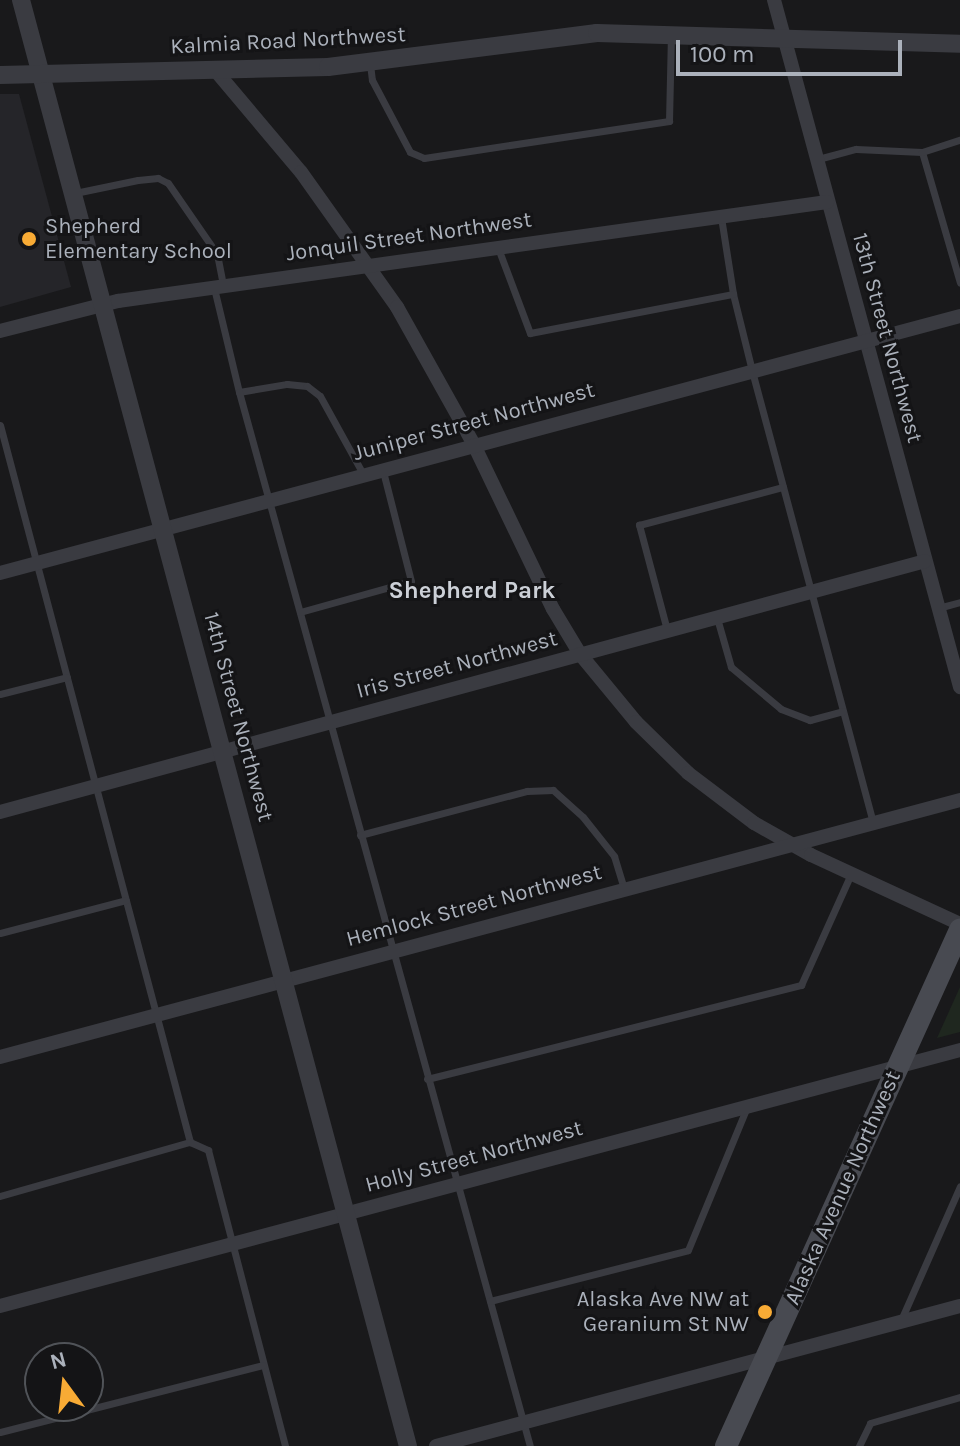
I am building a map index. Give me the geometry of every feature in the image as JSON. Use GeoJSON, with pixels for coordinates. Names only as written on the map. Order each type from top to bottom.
{"type":"FeatureCollection","features":[{"type":"Feature","properties":{"kind":"main road","name":"Alaska Avenue Northwest"},"geometry":{"type":"LineString","coordinates":[[726,1446],[960,930]]}},
{"type":"Feature","properties":{"kind":"street","name":"14th Street Northwest"},"geometry":{"type":"LineString","coordinates":[[21,0],[408,1446]]}},
{"type":"Feature","properties":{"kind":"street","name":"13th Street Northwest"},"geometry":{"type":"LineString","coordinates":[[774,0],[960,687]]}},
{"type":"Feature","properties":{"kind":"street","name":"Kalmia Road Northwest"},"geometry":{"type":"LineString","coordinates":[[0,75],[370,63],[556,36],[671,33],[960,44]]}},
{"type":"Feature","properties":{"kind":"street"},"geometry":{"type":"LineString","coordinates":[[215,70],[292,161],[369,266],[420,344],[474,445],[542,589],[580,654],[636,722],[677,764],[732,808],[790,845],[960,924]]}},
{"type":"Feature","properties":{"kind":"street","name":"Jonquil Street Northwest"},"geometry":{"type":"LineString","coordinates":[[0,331],[102,304],[827,202]]}},
{"type":"Feature","properties":{"kind":"street","name":"Juniper Street Northwest"},"geometry":{"type":"LineString","coordinates":[[0,573],[960,316]]}},
{"type":"Feature","properties":{"kind":"street","name":"Iris Street Northwest"},"geometry":{"type":"LineString","coordinates":[[0,812],[925,561]]}},
{"type":"Feature","properties":{"kind":"street","name":"Hemlock Street Northwest"},"geometry":{"type":"LineString","coordinates":[[0,1057],[960,800]]}},
{"type":"Feature","properties":{"kind":"street","name":"Holly Street Northwest"},"geometry":{"type":"LineString","coordinates":[[0,1306],[960,1050]]}},
{"type":"Feature","properties":{"kind":"street"},"geometry":{"type":"LineString","coordinates":[[436,1446],[960,1306]]}},
{"type":"Feature","properties":{"kind":"lane"},"geometry":{"type":"LineString","coordinates":[[370,63],[372,80],[410,152],[424,158],[669,121],[671,33]]}},
{"type":"Feature","properties":{"kind":"lane"},"geometry":{"type":"LineString","coordinates":[[816,160],[856,149],[922,152],[960,140]]}},
{"type":"Feature","properties":{"kind":"lane"},"geometry":{"type":"LineString","coordinates":[[922,152],[960,283]]}},
{"type":"Feature","properties":{"kind":"lane"},"geometry":{"type":"LineString","coordinates":[[73,194],[158,178],[168,183],[217,254],[218,286],[239,392],[530,1446]]}},
{"type":"Feature","properties":{"kind":"lane"},"geometry":{"type":"LineString","coordinates":[[721,217],[733,294],[752,371],[873,823]]}},
{"type":"Feature","properties":{"kind":"lane"},"geometry":{"type":"LineString","coordinates":[[498,247],[530,333],[733,294]]}},
{"type":"Feature","properties":{"kind":"lane"},"geometry":{"type":"LineString","coordinates":[[239,392],[287,384],[307,386],[320,396],[363,474]]}},
{"type":"Feature","properties":{"kind":"lane"},"geometry":{"type":"LineString","coordinates":[[0,425],[3,450],[97,786],[190,1142]]}},
{"type":"Feature","properties":{"kind":"lane"},"geometry":{"type":"LineString","coordinates":[[300,612],[411,581],[383,469]]}},
{"type":"Feature","properties":{"kind":"lane"},"geometry":{"type":"LineString","coordinates":[[667,630],[639,525],[783,487]]}},
{"type":"Feature","properties":{"kind":"lane"},"geometry":{"type":"LineString","coordinates":[[938,608],[960,602]]}},
{"type":"Feature","properties":{"kind":"lane"},"geometry":{"type":"LineString","coordinates":[[716,617],[731,667],[781,709],[810,720],[843,711]]}},
{"type":"Feature","properties":{"kind":"lane"},"geometry":{"type":"LineString","coordinates":[[0,694],[67,677]]}},
{"type":"Feature","properties":{"kind":"lane"},"geometry":{"type":"LineString","coordinates":[[360,835],[527,791],[553,790],[583,817],[614,856],[624,889]]}},
{"type":"Feature","properties":{"kind":"lane"},"geometry":{"type":"LineString","coordinates":[[427,1079],[801,985],[851,874]]}},
{"type":"Feature","properties":{"kind":"lane"},"geometry":{"type":"LineString","coordinates":[[0,933],[126,900]]}},
{"type":"Feature","properties":{"kind":"lane"},"geometry":{"type":"LineString","coordinates":[[490,1301],[688,1250],[747,1107]]}},
{"type":"Feature","properties":{"kind":"lane"},"geometry":{"type":"LineString","coordinates":[[0,1196],[190,1142],[208,1150],[230,1245],[285,1446]]}},
{"type":"Feature","properties":{"kind":"lane"},"geometry":{"type":"LineString","coordinates":[[900,1322],[960,1186]]}},
{"type":"Feature","properties":{"kind":"lane"},"geometry":{"type":"LineString","coordinates":[[0,1432],[263,1365]]}},
{"type":"Feature","properties":{"kind":"lane"},"geometry":{"type":"LineString","coordinates":[[859,1446],[870,1423],[960,1397]]}},
{"type":"Feature","properties":{"kind":"shaded area","name":"Shepherd Elementary School"},"geometry":{"type":"Polygon","coordinates":[[[0,94],[19,94],[71,287],[0,307],[0,94]]]}},
{"type":"Feature","properties":{"kind":"shaded area"},"geometry":{"type":"Polygon","coordinates":[[[960,987],[960,1032],[937,1038],[960,987]]]}},
{"type":"Feature","properties":{"kind":"place","name":"Shepherd Elementary School"},"geometry":{"type":"Point","coordinates":[29,239]}},
{"type":"Feature","properties":{"kind":"place","name":"Alaska Ave NW at Geranium St NW"},"geometry":{"type":"Point","coordinates":[765,1312]}},
{"type":"Feature","properties":{"kind":"district","name":"Shepherd Park"},"geometry":{"type":"Point","coordinates":[472,591]}}]}
